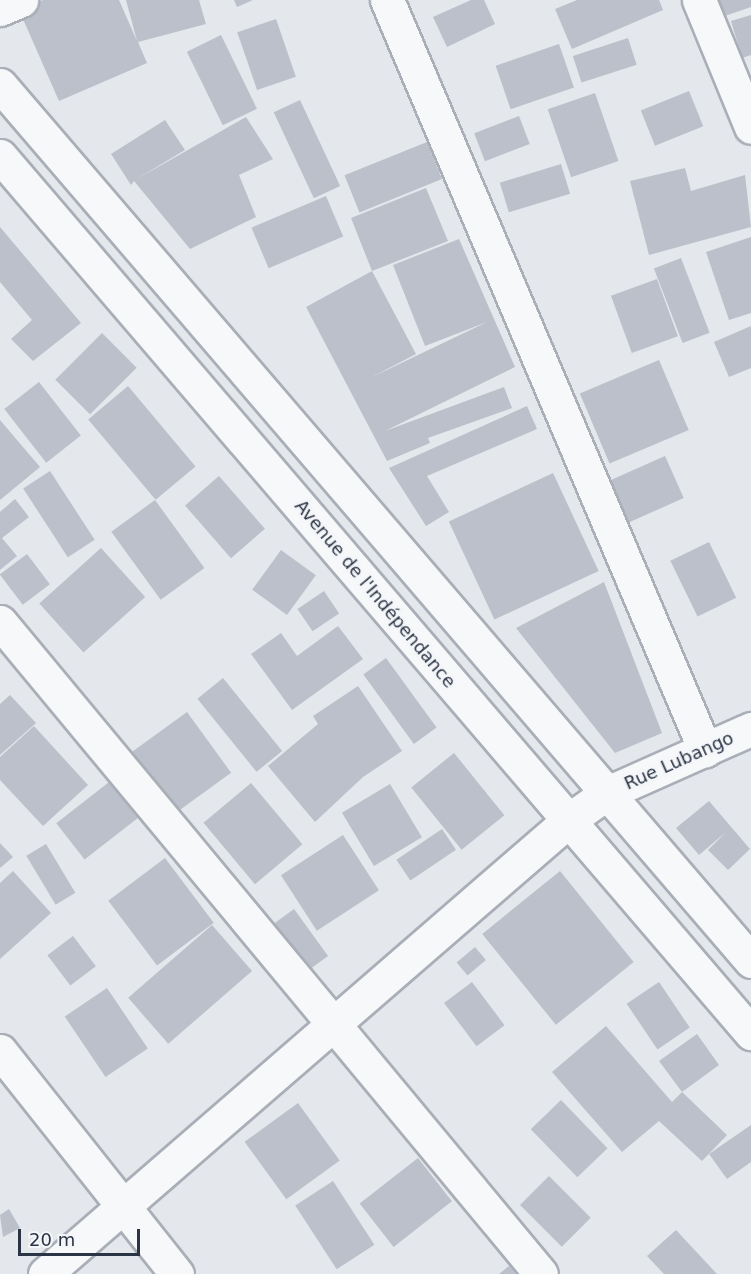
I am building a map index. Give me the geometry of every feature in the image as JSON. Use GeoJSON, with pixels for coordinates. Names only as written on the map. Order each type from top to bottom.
{"type":"FeatureCollection","features":[{"type":"Feature","properties":{"kind":"street"},"geometry":{"type":"LineString","coordinates":[[0,9],[21,0]]}},
{"type":"Feature","properties":{"kind":"street"},"geometry":{"type":"LineString","coordinates":[[387,0],[705,750]]}},
{"type":"Feature","properties":{"kind":"street"},"geometry":{"type":"LineString","coordinates":[[699,0],[751,127]]}},
{"type":"Feature","properties":{"kind":"street"},"geometry":{"type":"LineString","coordinates":[[0,85],[751,961]]}},
{"type":"Feature","properties":{"kind":"street","name":"Avenue de l'Indépendance"},"geometry":{"type":"LineString","coordinates":[[0,156],[751,1033]]}},
{"type":"Feature","properties":{"kind":"street"},"geometry":{"type":"LineString","coordinates":[[0,622],[332,1025],[541,1274]]}},
{"type":"Feature","properties":{"kind":"street","name":"Rue Lubango"},"geometry":{"type":"LineString","coordinates":[[45,1274],[128,1205],[568,820],[607,793],[751,729]]}},
{"type":"Feature","properties":{"kind":"street"},"geometry":{"type":"LineString","coordinates":[[0,1051],[128,1205],[177,1274]]}},
{"type":"Feature","properties":{"kind":"building"},"geometry":{"type":"Polygon","coordinates":[[[43,0],[119,0],[137,41],[126,0],[199,0],[206,24],[138,42],[147,63],[59,101],[19,10],[43,0]]]}},
{"type":"Feature","properties":{"kind":"building"},"geometry":{"type":"Polygon","coordinates":[[[234,0],[253,0],[237,7],[234,0]]]}},
{"type":"Feature","properties":{"kind":"building"},"geometry":{"type":"Polygon","coordinates":[[[471,0],[484,0],[495,24],[447,47],[433,17],[471,0]]]}},
{"type":"Feature","properties":{"kind":"building"},"geometry":{"type":"Polygon","coordinates":[[[577,0],[659,0],[663,10],[572,49],[555,9],[577,0]]]}},
{"type":"Feature","properties":{"kind":"building"},"geometry":{"type":"Polygon","coordinates":[[[713,0],[751,0],[751,7],[719,18],[713,0]]]}},
{"type":"Feature","properties":{"kind":"building"},"geometry":{"type":"Polygon","coordinates":[[[751,15],[751,55],[742,58],[731,21],[751,15]]]}},
{"type":"Feature","properties":{"kind":"building"},"geometry":{"type":"Polygon","coordinates":[[[276,19],[296,77],[257,90],[237,32],[276,19]]]}},
{"type":"Feature","properties":{"kind":"building"},"geometry":{"type":"Polygon","coordinates":[[[221,35],[257,109],[223,125],[187,52],[221,35]]]}},
{"type":"Feature","properties":{"kind":"building"},"geometry":{"type":"Polygon","coordinates":[[[628,38],[637,65],[581,83],[573,56],[628,38]]]}},
{"type":"Feature","properties":{"kind":"building"},"geometry":{"type":"Polygon","coordinates":[[[559,44],[574,87],[511,109],[496,66],[559,44]]]}},
{"type":"Feature","properties":{"kind":"building"},"geometry":{"type":"Polygon","coordinates":[[[689,91],[703,126],[655,146],[641,110],[689,91]]]}},
{"type":"Feature","properties":{"kind":"building"},"geometry":{"type":"Polygon","coordinates":[[[595,93],[618,161],[571,177],[548,109],[595,93]]]}},
{"type":"Feature","properties":{"kind":"building"},"geometry":{"type":"Polygon","coordinates":[[[300,100],[340,186],[314,198],[274,112],[300,100]]]}},
{"type":"Feature","properties":{"kind":"building"},"geometry":{"type":"Polygon","coordinates":[[[519,116],[530,144],[485,161],[474,133],[519,116]]]}},
{"type":"Feature","properties":{"kind":"building"},"geometry":{"type":"Polygon","coordinates":[[[246,117],[273,159],[239,175],[256,217],[190,249],[134,181],[131,185],[111,154],[165,120],[185,150],[135,180],[246,117]]]}},
{"type":"Feature","properties":{"kind":"building"},"geometry":{"type":"Polygon","coordinates":[[[427,142],[442,179],[359,212],[344,175],[427,142]]]}},
{"type":"Feature","properties":{"kind":"building"},"geometry":{"type":"Polygon","coordinates":[[[561,164],[570,194],[509,212],[500,183],[561,164]]]}},
{"type":"Feature","properties":{"kind":"building"},"geometry":{"type":"Polygon","coordinates":[[[685,168],[691,191],[745,175],[751,227],[649,255],[630,181],[685,168]]]}},
{"type":"Feature","properties":{"kind":"building"},"geometry":{"type":"Polygon","coordinates":[[[426,188],[448,241],[372,271],[351,218],[426,188]]]}},
{"type":"Feature","properties":{"kind":"building"},"geometry":{"type":"Polygon","coordinates":[[[326,196],[343,237],[269,268],[251,228],[326,196]]]}},
{"type":"Feature","properties":{"kind":"building"},"geometry":{"type":"Polygon","coordinates":[[[0,227],[81,323],[33,361],[11,339],[32,320],[0,282],[0,227]]]}},
{"type":"Feature","properties":{"kind":"building"},"geometry":{"type":"Polygon","coordinates":[[[751,237],[751,313],[729,320],[706,252],[751,237]]]}},
{"type":"Feature","properties":{"kind":"building"},"geometry":{"type":"Polygon","coordinates":[[[459,239],[515,367],[385,431],[504,387],[512,408],[428,438],[430,443],[387,461],[306,307],[372,271],[416,354],[370,378],[487,322],[425,346],[393,265],[459,239]]]}},
{"type":"Feature","properties":{"kind":"building"},"geometry":{"type":"Polygon","coordinates":[[[681,258],[710,333],[683,343],[654,268],[681,258]]]}},
{"type":"Feature","properties":{"kind":"building"},"geometry":{"type":"Polygon","coordinates":[[[657,279],[678,336],[632,353],[611,296],[657,279]]]}},
{"type":"Feature","properties":{"kind":"building"},"geometry":{"type":"Polygon","coordinates":[[[751,326],[751,368],[729,377],[714,342],[751,326]]]}},
{"type":"Feature","properties":{"kind":"building"},"geometry":{"type":"Polygon","coordinates":[[[102,333],[137,368],[90,414],[55,380],[102,333]]]}},
{"type":"Feature","properties":{"kind":"building"},"geometry":{"type":"Polygon","coordinates":[[[659,360],[689,430],[610,464],[580,394],[659,360]]]}},
{"type":"Feature","properties":{"kind":"building"},"geometry":{"type":"Polygon","coordinates":[[[39,382],[81,436],[46,463],[4,409],[39,382]]]}},
{"type":"Feature","properties":{"kind":"building"},"geometry":{"type":"Polygon","coordinates":[[[128,386],[195,466],[156,500],[88,419],[128,386]]]}},
{"type":"Feature","properties":{"kind":"building"},"geometry":{"type":"Polygon","coordinates":[[[527,406],[537,429],[427,476],[449,512],[426,526],[389,468],[527,406]]]}},
{"type":"Feature","properties":{"kind":"building"},"geometry":{"type":"Polygon","coordinates":[[[0,420],[40,467],[0,500],[0,420]]]}},
{"type":"Feature","properties":{"kind":"building"},"geometry":{"type":"Polygon","coordinates":[[[665,456],[684,498],[625,524],[607,482],[665,456]]]}},
{"type":"Feature","properties":{"kind":"building"},"geometry":{"type":"Polygon","coordinates":[[[50,471],[95,540],[68,557],[23,488],[50,471]]]}},
{"type":"Feature","properties":{"kind":"building"},"geometry":{"type":"Polygon","coordinates":[[[553,473],[599,571],[494,619],[449,522],[553,473]]]}},
{"type":"Feature","properties":{"kind":"building"},"geometry":{"type":"Polygon","coordinates":[[[219,476],[265,529],[231,558],[185,506],[219,476]]]}},
{"type":"Feature","properties":{"kind":"building"},"geometry":{"type":"Polygon","coordinates":[[[15,499],[29,517],[2,538],[17,556],[0,570],[0,512],[15,499]]]}},
{"type":"Feature","properties":{"kind":"building"},"geometry":{"type":"Polygon","coordinates":[[[155,500],[204,568],[161,600],[111,532],[155,500]]]}},
{"type":"Feature","properties":{"kind":"building"},"geometry":{"type":"Polygon","coordinates":[[[709,542],[736,598],[698,617],[670,561],[709,542]]]}},
{"type":"Feature","properties":{"kind":"building"},"geometry":{"type":"Polygon","coordinates":[[[101,548],[145,597],[83,653],[39,604],[101,548]]]}},
{"type":"Feature","properties":{"kind":"building"},"geometry":{"type":"Polygon","coordinates":[[[281,550],[316,575],[287,615],[252,590],[281,550]]]}},
{"type":"Feature","properties":{"kind":"building"},"geometry":{"type":"Polygon","coordinates":[[[27,554],[50,584],[23,605],[0,574],[27,554]]]}},
{"type":"Feature","properties":{"kind":"building"},"geometry":{"type":"Polygon","coordinates":[[[604,582],[662,733],[615,753],[516,628],[604,582]]]}},
{"type":"Feature","properties":{"kind":"building"},"geometry":{"type":"Polygon","coordinates":[[[324,591],[339,613],[313,631],[297,609],[324,591]]]}},
{"type":"Feature","properties":{"kind":"building"},"geometry":{"type":"Polygon","coordinates":[[[338,626],[363,659],[292,710],[251,654],[281,633],[297,656],[338,626]]]}},
{"type":"Feature","properties":{"kind":"building"},"geometry":{"type":"Polygon","coordinates":[[[386,658],[437,728],[414,744],[363,674],[386,658]]]}},
{"type":"Feature","properties":{"kind":"building"},"geometry":{"type":"Polygon","coordinates":[[[223,678],[282,751],[257,772],[197,699],[223,678]]]}},
{"type":"Feature","properties":{"kind":"building"},"geometry":{"type":"Polygon","coordinates":[[[358,686],[402,751],[363,777],[315,822],[268,766],[318,724],[313,716],[358,686]]]}},
{"type":"Feature","properties":{"kind":"building"},"geometry":{"type":"Polygon","coordinates":[[[10,695],[36,723],[0,755],[0,704],[10,695]]]}},
{"type":"Feature","properties":{"kind":"building"},"geometry":{"type":"Polygon","coordinates":[[[187,712],[231,773],[175,813],[131,753],[187,712]]]}},
{"type":"Feature","properties":{"kind":"building"},"geometry":{"type":"Polygon","coordinates":[[[34,726],[88,785],[43,826],[0,780],[0,757],[34,726]]]}},
{"type":"Feature","properties":{"kind":"building"},"geometry":{"type":"Polygon","coordinates":[[[454,753],[504,815],[462,850],[411,788],[454,753]]]}},
{"type":"Feature","properties":{"kind":"building"},"geometry":{"type":"Polygon","coordinates":[[[113,779],[141,815],[85,860],[56,823],[113,779]]]}},
{"type":"Feature","properties":{"kind":"building"},"geometry":{"type":"Polygon","coordinates":[[[251,783],[302,844],[255,884],[204,823],[251,783]]]}},
{"type":"Feature","properties":{"kind":"building"},"geometry":{"type":"Polygon","coordinates":[[[390,784],[422,837],[374,866],[342,813],[390,784]]]}},
{"type":"Feature","properties":{"kind":"building"},"geometry":{"type":"Polygon","coordinates":[[[709,801],[750,849],[728,870],[708,850],[726,832],[699,855],[676,828],[709,801]]]}},
{"type":"Feature","properties":{"kind":"building"},"geometry":{"type":"Polygon","coordinates":[[[442,829],[456,850],[410,880],[396,860],[442,829]]]}},
{"type":"Feature","properties":{"kind":"building"},"geometry":{"type":"Polygon","coordinates":[[[343,835],[379,890],[317,931],[281,875],[343,835]]]}},
{"type":"Feature","properties":{"kind":"building"},"geometry":{"type":"Polygon","coordinates":[[[0,843],[13,857],[0,868],[0,843]]]}},
{"type":"Feature","properties":{"kind":"building"},"geometry":{"type":"Polygon","coordinates":[[[46,844],[75,893],[56,905],[26,856],[46,844]]]}},
{"type":"Feature","properties":{"kind":"building"},"geometry":{"type":"Polygon","coordinates":[[[165,858],[214,923],[157,965],[108,901],[165,858]]]}},
{"type":"Feature","properties":{"kind":"building"},"geometry":{"type":"Polygon","coordinates":[[[13,871],[51,913],[0,959],[0,883],[13,871]]]}},
{"type":"Feature","properties":{"kind":"building"},"geometry":{"type":"Polygon","coordinates":[[[560,871],[634,962],[556,1025],[482,934],[560,871]]]}},
{"type":"Feature","properties":{"kind":"building"},"geometry":{"type":"Polygon","coordinates":[[[294,909],[328,956],[297,979],[262,932],[294,909]]]}},
{"type":"Feature","properties":{"kind":"building"},"geometry":{"type":"Polygon","coordinates":[[[212,925],[252,971],[168,1044],[128,998],[212,925]]]}},
{"type":"Feature","properties":{"kind":"building"},"geometry":{"type":"Polygon","coordinates":[[[73,936],[96,966],[70,986],[47,955],[73,936]]]}},
{"type":"Feature","properties":{"kind":"building"},"geometry":{"type":"Polygon","coordinates":[[[475,947],[486,960],[468,975],[457,962],[475,947]]]}},
{"type":"Feature","properties":{"kind":"building"},"geometry":{"type":"Polygon","coordinates":[[[472,982],[504,1025],[477,1046],[444,1003],[472,982]]]}},
{"type":"Feature","properties":{"kind":"building"},"geometry":{"type":"Polygon","coordinates":[[[659,982],[690,1028],[657,1049],[627,1004],[659,982]]]}},
{"type":"Feature","properties":{"kind":"building"},"geometry":{"type":"Polygon","coordinates":[[[107,988],[148,1049],[106,1077],[65,1017],[107,988]]]}},
{"type":"Feature","properties":{"kind":"building"},"geometry":{"type":"Polygon","coordinates":[[[606,1026],[672,1102],[682,1092],[727,1135],[702,1161],[659,1121],[622,1152],[552,1072],[606,1026]]]}},
{"type":"Feature","properties":{"kind":"building"},"geometry":{"type":"Polygon","coordinates":[[[697,1034],[719,1065],[682,1092],[659,1061],[697,1034]]]}},
{"type":"Feature","properties":{"kind":"building"},"geometry":{"type":"Polygon","coordinates":[[[561,1100],[608,1148],[577,1177],[531,1129],[561,1100]]]}},
{"type":"Feature","properties":{"kind":"building"},"geometry":{"type":"Polygon","coordinates":[[[298,1103],[340,1160],[286,1199],[245,1142],[298,1103]]]}},
{"type":"Feature","properties":{"kind":"building"},"geometry":{"type":"Polygon","coordinates":[[[751,1125],[751,1162],[727,1179],[709,1154],[751,1125]]]}},
{"type":"Feature","properties":{"kind":"building"},"geometry":{"type":"Polygon","coordinates":[[[418,1158],[452,1201],[394,1247],[360,1204],[418,1158]]]}},
{"type":"Feature","properties":{"kind":"building"},"geometry":{"type":"Polygon","coordinates":[[[549,1176],[591,1218],[562,1247],[520,1205],[549,1176]]]}},
{"type":"Feature","properties":{"kind":"building"},"geometry":{"type":"Polygon","coordinates":[[[333,1181],[374,1245],[337,1269],[295,1206],[333,1181]]]}},
{"type":"Feature","properties":{"kind":"building"},"geometry":{"type":"Polygon","coordinates":[[[9,1209],[20,1228],[3,1237],[0,1215],[9,1209]]]}},
{"type":"Feature","properties":{"kind":"building"},"geometry":{"type":"Polygon","coordinates":[[[676,1230],[717,1274],[664,1274],[647,1256],[676,1230]]]}},
{"type":"Feature","properties":{"kind":"building"},"geometry":{"type":"Polygon","coordinates":[[[509,1266],[516,1274],[499,1274],[509,1266]]]}}]}
